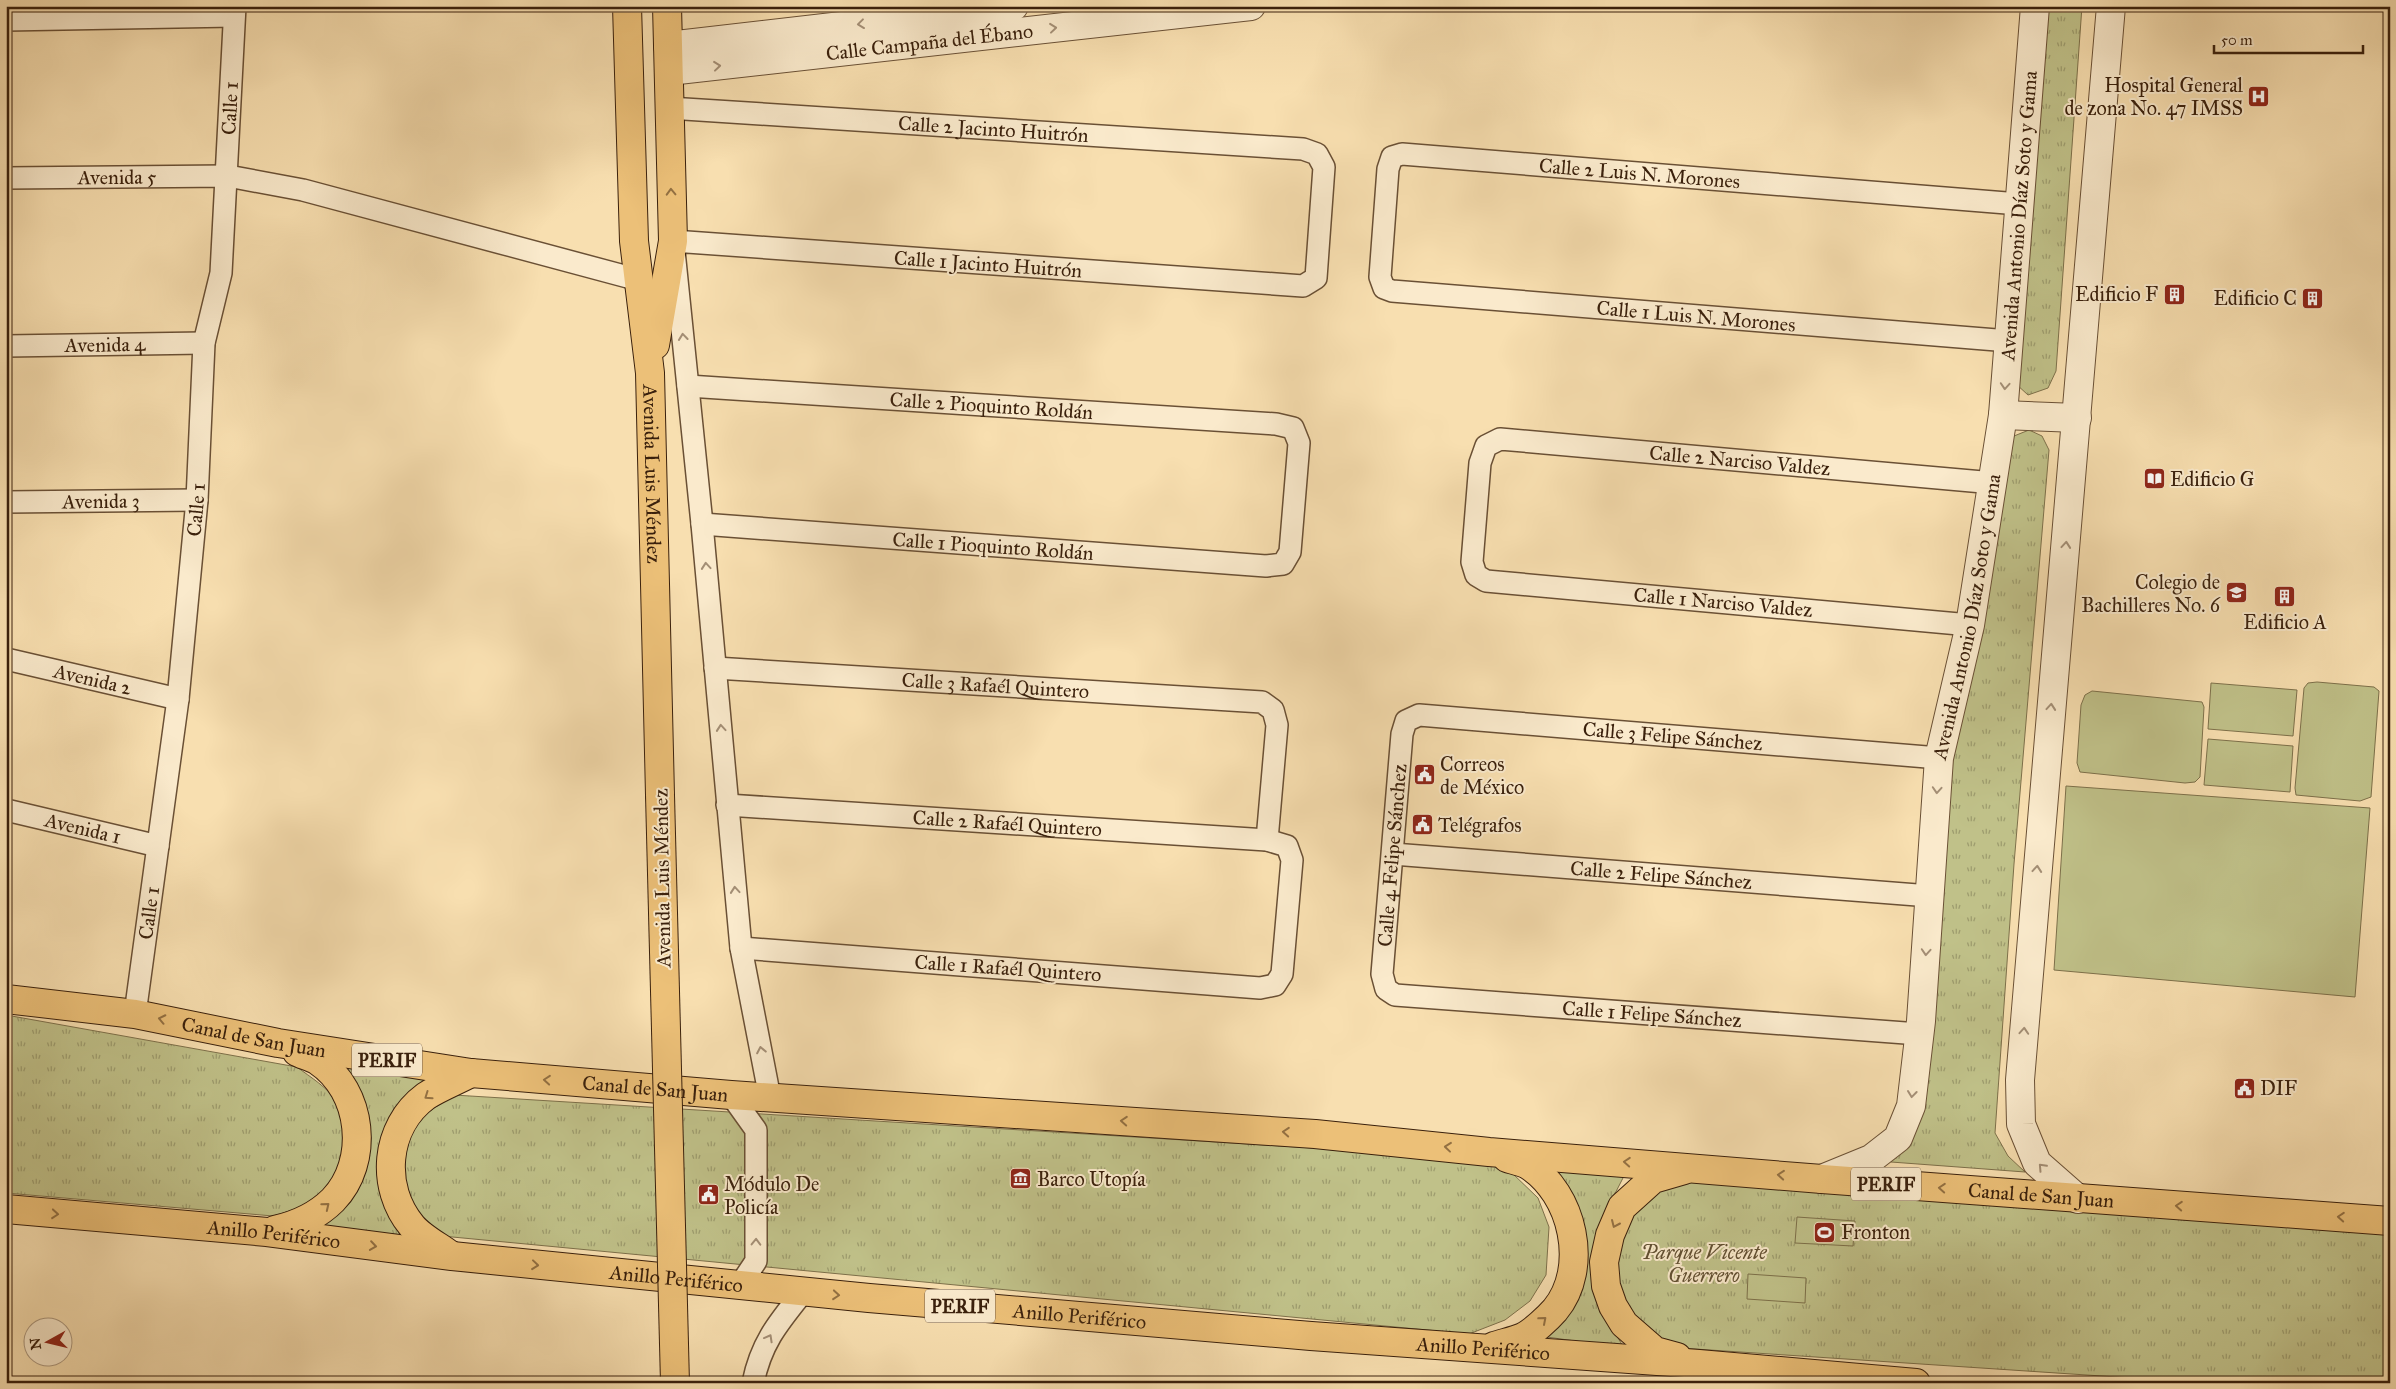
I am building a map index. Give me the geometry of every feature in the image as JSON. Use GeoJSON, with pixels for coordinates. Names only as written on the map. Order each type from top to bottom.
{"type":"FeatureCollection","features":[{"type":"Feature","properties":{"kind":"main road","name":"Avenida Luis Méndez"},"geometry":{"type":"LineString","coordinates":[[627,6],[634,241],[650,374],[675,1383]]}},
{"type":"Feature","properties":{"kind":"main road","name":"Avenida Luis Méndez"},"geometry":{"type":"LineString","coordinates":[[650,374],[673,241],[668,6]]}},
{"type":"Feature","properties":{"kind":"main road","name":"Canal de San Juan"},"geometry":{"type":"LineString","coordinates":[[6,999],[135,1014],[278,1043],[471,1073],[770,1098]]}},
{"type":"Feature","properties":{"kind":"main road"},"geometry":{"type":"LineString","coordinates":[[266,1232],[290,1226],[314,1216],[333,1200],[349,1176],[357,1148],[356,1122],[349,1098],[336,1077],[318,1061],[278,1043]]}},
{"type":"Feature","properties":{"kind":"main road"},"geometry":{"type":"LineString","coordinates":[[452,1256],[414,1228],[403,1214],[395,1197],[390,1174],[392,1151],[399,1129],[412,1110],[426,1097],[471,1073]]}},
{"type":"Feature","properties":{"kind":"main road","name":"PERIF"},"geometry":{"type":"LineString","coordinates":[[770,1098],[1315,1134],[1489,1152],[1693,1167]]}},
{"type":"Feature","properties":{"kind":"main road"},"geometry":{"type":"LineString","coordinates":[[1485,1348],[1524,1336],[1555,1310],[1566,1290],[1574,1260],[1573,1232],[1558,1193],[1528,1165],[1489,1152]]}},
{"type":"Feature","properties":{"kind":"main road","name":"Canal de San Juan"},"geometry":{"type":"LineString","coordinates":[[1693,1167],[2078,1199],[2390,1221]]}},
{"type":"Feature","properties":{"kind":"main road"},"geometry":{"type":"LineString","coordinates":[[1693,1167],[1654,1179],[1622,1207],[1610,1234],[1604,1262],[1606,1286],[1613,1306],[1624,1324],[1655,1351],[1699,1364]]}},
{"type":"Feature","properties":{"kind":"main road","name":"Anillo Periférico"},"geometry":{"type":"LineString","coordinates":[[6,1210],[266,1232],[452,1256],[803,1292],[1311,1336],[1766,1369],[1916,1383]]}},
{"type":"Feature","properties":{"kind":"street","name":"Calle Campaña del Ébano"},"geometry":{"type":"LineString","coordinates":[[668,59],[1014,6]]}},
{"type":"Feature","properties":{"kind":"street","name":"Calle Campaña del Ébano"},"geometry":{"type":"LineString","coordinates":[[668,59],[1251,6]]}},
{"type":"Feature","properties":{"kind":"street","name":"Avenida Antonio Díaz Soto y Gama"},"geometry":{"type":"LineString","coordinates":[[1822,1179],[1871,1159],[1898,1138],[1911,1106],[1920,1034],[1939,758],[1970,625],[1994,484],[2003,415],[2035,6]]}},
{"type":"Feature","properties":{"kind":"street"},"geometry":{"type":"LineString","coordinates":[[2078,1199],[2037,1164],[2021,1124],[2020,1080],[2111,6]]}},
{"type":"Feature","properties":{"kind":"street"},"geometry":{"type":"LineString","coordinates":[[6,20],[235,11]]}},
{"type":"Feature","properties":{"kind":"street","name":"Calle 1"},"geometry":{"type":"LineString","coordinates":[[135,1014],[178,699],[197,500],[204,343],[222,273],[235,11]]}},
{"type":"Feature","properties":{"kind":"street","name":"Calle 2 Jacinto Huitrón"},"geometry":{"type":"LineString","coordinates":[[669,108],[1303,149],[1317,154],[1324,167],[1316,278],[1303,286]]}},
{"type":"Feature","properties":{"kind":"street","name":"Calle 2 Luis N. Morones"},"geometry":{"type":"LineString","coordinates":[[1384,288],[1380,277],[1388,168],[1392,157],[1402,154],[2019,204]]}},
{"type":"Feature","properties":{"kind":"street","name":"Avenida 5"},"geometry":{"type":"LineString","coordinates":[[6,178],[228,176],[303,190],[639,280]]}},
{"type":"Feature","properties":{"kind":"street","name":"Calle 1 Jacinto Huitrón"},"geometry":{"type":"LineString","coordinates":[[673,241],[1303,286]]}},
{"type":"Feature","properties":{"kind":"street","name":"Avenida Luis Méndez"},"geometry":{"type":"LineString","coordinates":[[673,241],[702,524],[741,948],[770,1098]]}},
{"type":"Feature","properties":{"kind":"street","name":"Calle 1 Luis N. Morones"},"geometry":{"type":"LineString","coordinates":[[1384,288],[1392,292],[2009,341]]}},
{"type":"Feature","properties":{"kind":"street","name":"Avenida 4"},"geometry":{"type":"LineString","coordinates":[[6,346],[204,343]]}},
{"type":"Feature","properties":{"kind":"street","name":"Calle 2 Pioquinto Roldán"},"geometry":{"type":"LineString","coordinates":[[688,386],[1276,424],[1293,428],[1299,443],[1290,552],[1283,564]]}},
{"type":"Feature","properties":{"kind":"street"},"geometry":{"type":"LineString","coordinates":[[2003,415],[2077,418]]}},
{"type":"Feature","properties":{"kind":"street","name":"Calle 2 Narciso Valdez"},"geometry":{"type":"LineString","coordinates":[[1476,575],[1472,562],[1480,462],[1486,446],[1500,440],[1994,484]]}},
{"type":"Feature","properties":{"kind":"street","name":"Avenida 3"},"geometry":{"type":"LineString","coordinates":[[6,502],[197,500]]}},
{"type":"Feature","properties":{"kind":"street","name":"Calle 1 Pioquinto Roldán"},"geometry":{"type":"LineString","coordinates":[[702,524],[1266,566],[1283,564]]}},
{"type":"Feature","properties":{"kind":"street","name":"Calle 1 Narciso Valdez"},"geometry":{"type":"LineString","coordinates":[[1476,575],[1486,581],[1970,625]]}},
{"type":"Feature","properties":{"kind":"street","name":"Avenida 2"},"geometry":{"type":"LineString","coordinates":[[6,658],[178,699]]}},
{"type":"Feature","properties":{"kind":"street","name":"Calle 3 Rafaél Quintero"},"geometry":{"type":"LineString","coordinates":[[715,668],[1262,702],[1273,710],[1277,725],[1266,840]]}},
{"type":"Feature","properties":{"kind":"street","name":"Calle 3 Felipe Sánchez"},"geometry":{"type":"LineString","coordinates":[[1406,721],[1419,716],[1939,758]]}},
{"type":"Feature","properties":{"kind":"street","name":"Calle 4 Felipe Sánchez"},"geometry":{"type":"LineString","coordinates":[[1386,989],[1382,974],[1402,734],[1406,721]]}},
{"type":"Feature","properties":{"kind":"street","name":"Calle 2 Rafaél Quintero"},"geometry":{"type":"LineString","coordinates":[[727,805],[1266,840],[1287,846],[1292,860],[1282,974],[1275,985]]}},
{"type":"Feature","properties":{"kind":"street","name":"Avenida 1"},"geometry":{"type":"LineString","coordinates":[[6,810],[158,846]]}},
{"type":"Feature","properties":{"kind":"street","name":"Calle 2 Felipe Sánchez"},"geometry":{"type":"LineString","coordinates":[[1393,854],[1930,896]]}},
{"type":"Feature","properties":{"kind":"street","name":"Calle 1 Rafaél Quintero"},"geometry":{"type":"LineString","coordinates":[[741,948],[1251,987],[1275,985]]}},
{"type":"Feature","properties":{"kind":"street","name":"Calle 1 Felipe Sánchez"},"geometry":{"type":"LineString","coordinates":[[1386,989],[1395,995],[1920,1034]]}},
{"type":"Feature","properties":{"kind":"street"},"geometry":{"type":"LineString","coordinates":[[731,1095],[756,1130],[756,1261],[740,1285]]}},
{"type":"Feature","properties":{"kind":"street"},"geometry":{"type":"LineString","coordinates":[[753,1383],[758,1359],[776,1325],[803,1292]]}},
{"type":"Feature","properties":{"kind":"street"},"geometry":{"type":"LineString","coordinates":[[1766,1369],[1792,1383]]}},
{"type":"Feature","properties":{"kind":"green space"},"geometry":{"type":"Polygon","coordinates":[[[2037,6],[2082,6],[2056,371],[2048,388],[2028,395],[2015,383],[2037,6]]]}},
{"type":"Feature","properties":{"kind":"green space"},"geometry":{"type":"Polygon","coordinates":[[[2029,430],[2042,436],[2049,450],[2014,864],[1995,1133],[2008,1156],[2025,1172],[1891,1162],[1913,1126],[1942,766],[2004,448],[2014,436],[2029,430]]]}},
{"type":"Feature","properties":{"kind":"green space"},"geometry":{"type":"Polygon","coordinates":[[[2317,682],[2374,687],[2379,691],[2371,797],[2360,801],[2296,795],[2295,788],[2304,688],[2308,683],[2317,682]]]}},
{"type":"Feature","properties":{"kind":"green space"},"geometry":{"type":"Polygon","coordinates":[[[2211,683],[2297,690],[2293,736],[2208,729],[2211,683]]]}},
{"type":"Feature","properties":{"kind":"green space"},"geometry":{"type":"Polygon","coordinates":[[[2092,691],[2202,702],[2204,707],[2200,777],[2195,782],[2185,783],[2080,772],[2077,763],[2081,705],[2085,695],[2092,691]]]}},
{"type":"Feature","properties":{"kind":"green space"},"geometry":{"type":"Polygon","coordinates":[[[2208,739],[2293,746],[2290,792],[2204,785],[2208,739]]]}},
{"type":"Feature","properties":{"kind":"green space"},"geometry":{"type":"Polygon","coordinates":[[[2066,786],[2370,808],[2355,997],[2054,970],[2066,786]]]}},
{"type":"Feature","properties":{"kind":"green space"},"geometry":{"type":"Polygon","coordinates":[[[6,1015],[297,1067],[329,1092],[337,1103],[341,1114],[343,1127],[342,1153],[334,1177],[314,1200],[273,1216],[6,1193],[6,1015]]]}},
{"type":"Feature","properties":{"kind":"green space"},"geometry":{"type":"Polygon","coordinates":[[[334,1063],[439,1081],[391,1118],[417,1242],[311,1228],[335,1213],[356,1193],[367,1153],[334,1063]]]}},
{"type":"Feature","properties":{"kind":"green space"},"geometry":{"type":"Polygon","coordinates":[[[454,1095],[1475,1158],[1511,1172],[1538,1198],[1549,1227],[1546,1275],[1530,1301],[1505,1320],[1469,1334],[442,1236],[410,1207],[402,1184],[406,1139],[416,1120],[454,1095]]]}},
{"type":"Feature","properties":{"kind":"green space"},"geometry":{"type":"Polygon","coordinates":[[[1555,1171],[1624,1176],[1602,1219],[1611,1326],[1624,1348],[1547,1337],[1571,1307],[1555,1171]]]}},
{"type":"Feature","properties":{"kind":"green space","name":"Parque Vicente Guerrero"},"geometry":{"type":"Polygon","coordinates":[[[1669,1178],[2390,1234],[2390,1383],[2207,1383],[1680,1348],[1654,1340],[1612,1291],[1621,1217],[1669,1178]]]}},
{"type":"Feature","properties":{"kind":"green space","name":"Fronton"},"geometry":{"type":"Polygon","coordinates":[[[1797,1217],[1855,1221],[1853,1246],[1795,1243],[1797,1217]]]}},
{"type":"Feature","properties":{"kind":"green space","name":"Fronton"},"geometry":{"type":"Polygon","coordinates":[[[1748,1274],[1806,1278],[1805,1303],[1747,1299],[1748,1274]]]}},
{"type":"Feature","properties":{"kind":"place","name":"Hospital General de zona No. 47 IMSS"},"geometry":{"type":"Point","coordinates":[2259,97]}},
{"type":"Feature","properties":{"kind":"place","name":"Edificio F"},"geometry":{"type":"Point","coordinates":[2174,294]}},
{"type":"Feature","properties":{"kind":"place","name":"Edificio C"},"geometry":{"type":"Point","coordinates":[2313,298]}},
{"type":"Feature","properties":{"kind":"place","name":"Edificio G"},"geometry":{"type":"Point","coordinates":[2154,479]}},
{"type":"Feature","properties":{"kind":"place","name":"Colegio de Bachilleres No. 6"},"geometry":{"type":"Point","coordinates":[2236,593]}},
{"type":"Feature","properties":{"kind":"place","name":"Edificio A"},"geometry":{"type":"Point","coordinates":[2285,596]}},
{"type":"Feature","properties":{"kind":"place","name":"Correos de México"},"geometry":{"type":"Point","coordinates":[1424,775]}},
{"type":"Feature","properties":{"kind":"place","name":"Telégrafos"},"geometry":{"type":"Point","coordinates":[1422,825]}},
{"type":"Feature","properties":{"kind":"place","name":"DIF"},"geometry":{"type":"Point","coordinates":[2244,1088]}},
{"type":"Feature","properties":{"kind":"place","name":"Barco Utopía"},"geometry":{"type":"Point","coordinates":[1021,1179]}},
{"type":"Feature","properties":{"kind":"place","name":"Módulo De Policía"},"geometry":{"type":"Point","coordinates":[708,1195]}},
{"type":"Feature","properties":{"kind":"place","name":"Fronton"},"geometry":{"type":"Point","coordinates":[1825,1232]}}]}
